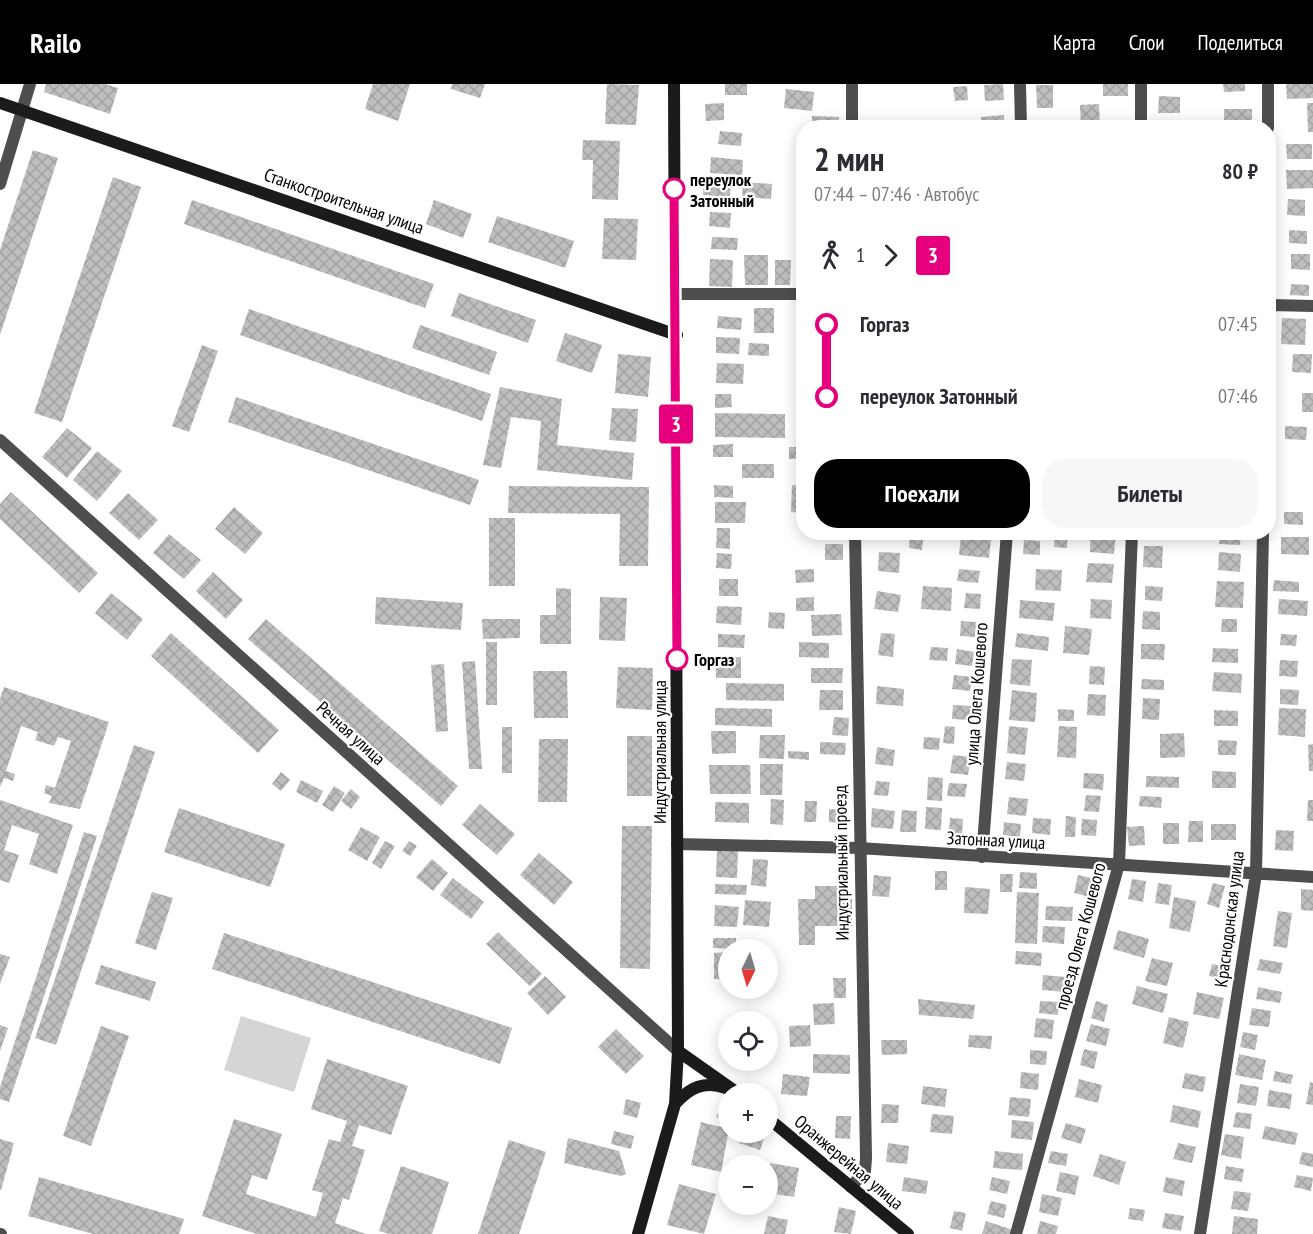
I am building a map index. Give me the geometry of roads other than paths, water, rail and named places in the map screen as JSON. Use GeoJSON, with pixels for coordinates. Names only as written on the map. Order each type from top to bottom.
{"type":"FeatureCollection","features":[{"type":"Feature","properties":{"kind":"main road","name":"Индустриальная улица"},"geometry":{"type":"LineString","coordinates":[[638,1234],[675,1104],[678,1051],[677,335],[674,84]]}},
{"type":"Feature","properties":{"kind":"main road","name":"Станкостроительная улица"},"geometry":{"type":"LineString","coordinates":[[0,103],[677,335]]}},
{"type":"Feature","properties":{"kind":"main road"},"geometry":{"type":"LineString","coordinates":[[678,1051],[723,1083]]}},
{"type":"Feature","properties":{"kind":"main road"},"geometry":{"type":"LineString","coordinates":[[675,1104],[686,1092],[705,1084],[718,1086]]}},
{"type":"Feature","properties":{"kind":"main road","name":"Оранжерейная улица"},"geometry":{"type":"LineString","coordinates":[[778,1126],[908,1234]]}},
{"type":"Feature","properties":{"kind":"street"},"geometry":{"type":"LineString","coordinates":[[0,184],[30,84]]}},
{"type":"Feature","properties":{"kind":"street"},"geometry":{"type":"LineString","coordinates":[[852,84],[852,120]]}},
{"type":"Feature","properties":{"kind":"street"},"geometry":{"type":"LineString","coordinates":[[1020,84],[1021,120]]}},
{"type":"Feature","properties":{"kind":"street"},"geometry":{"type":"LineString","coordinates":[[1141,120],[1142,84]]}},
{"type":"Feature","properties":{"kind":"street"},"geometry":{"type":"LineString","coordinates":[[1268,84],[1268,120]]}},
{"type":"Feature","properties":{"kind":"street"},"geometry":{"type":"LineString","coordinates":[[676,294],[796,294]]}},
{"type":"Feature","properties":{"kind":"street"},"geometry":{"type":"LineString","coordinates":[[1276,305],[1313,306]]}},
{"type":"Feature","properties":{"kind":"street","name":"Речная улица"},"geometry":{"type":"LineString","coordinates":[[0,440],[678,1051]]}},
{"type":"Feature","properties":{"kind":"street","name":"Индустриальный проезд"},"geometry":{"type":"LineString","coordinates":[[850,1187],[865,1171],[866,1158],[855,540]]}},
{"type":"Feature","properties":{"kind":"street","name":"улица Олега Кошевого"},"geometry":{"type":"LineString","coordinates":[[982,858],[1006,540]]}},
{"type":"Feature","properties":{"kind":"street","name":"проезд Олега Кошевого"},"geometry":{"type":"LineString","coordinates":[[1016,1234],[1119,864],[1132,540]]}},
{"type":"Feature","properties":{"kind":"street","name":"Краснодонская улица"},"geometry":{"type":"LineString","coordinates":[[1200,1234],[1215,1152],[1256,874],[1263,540]]}},
{"type":"Feature","properties":{"kind":"street","name":"Затонная улица"},"geometry":{"type":"LineString","coordinates":[[677,844],[859,848],[982,858],[1119,864],[1313,877]]}},
{"type":"Feature","properties":{"kind":"place","name":"переулок Затонный"},"geometry":{"type":"Point","coordinates":[674,189]}},
{"type":"Feature","properties":{"kind":"place","name":"Горгаз"},"geometry":{"type":"Point","coordinates":[677,659]}}]}
